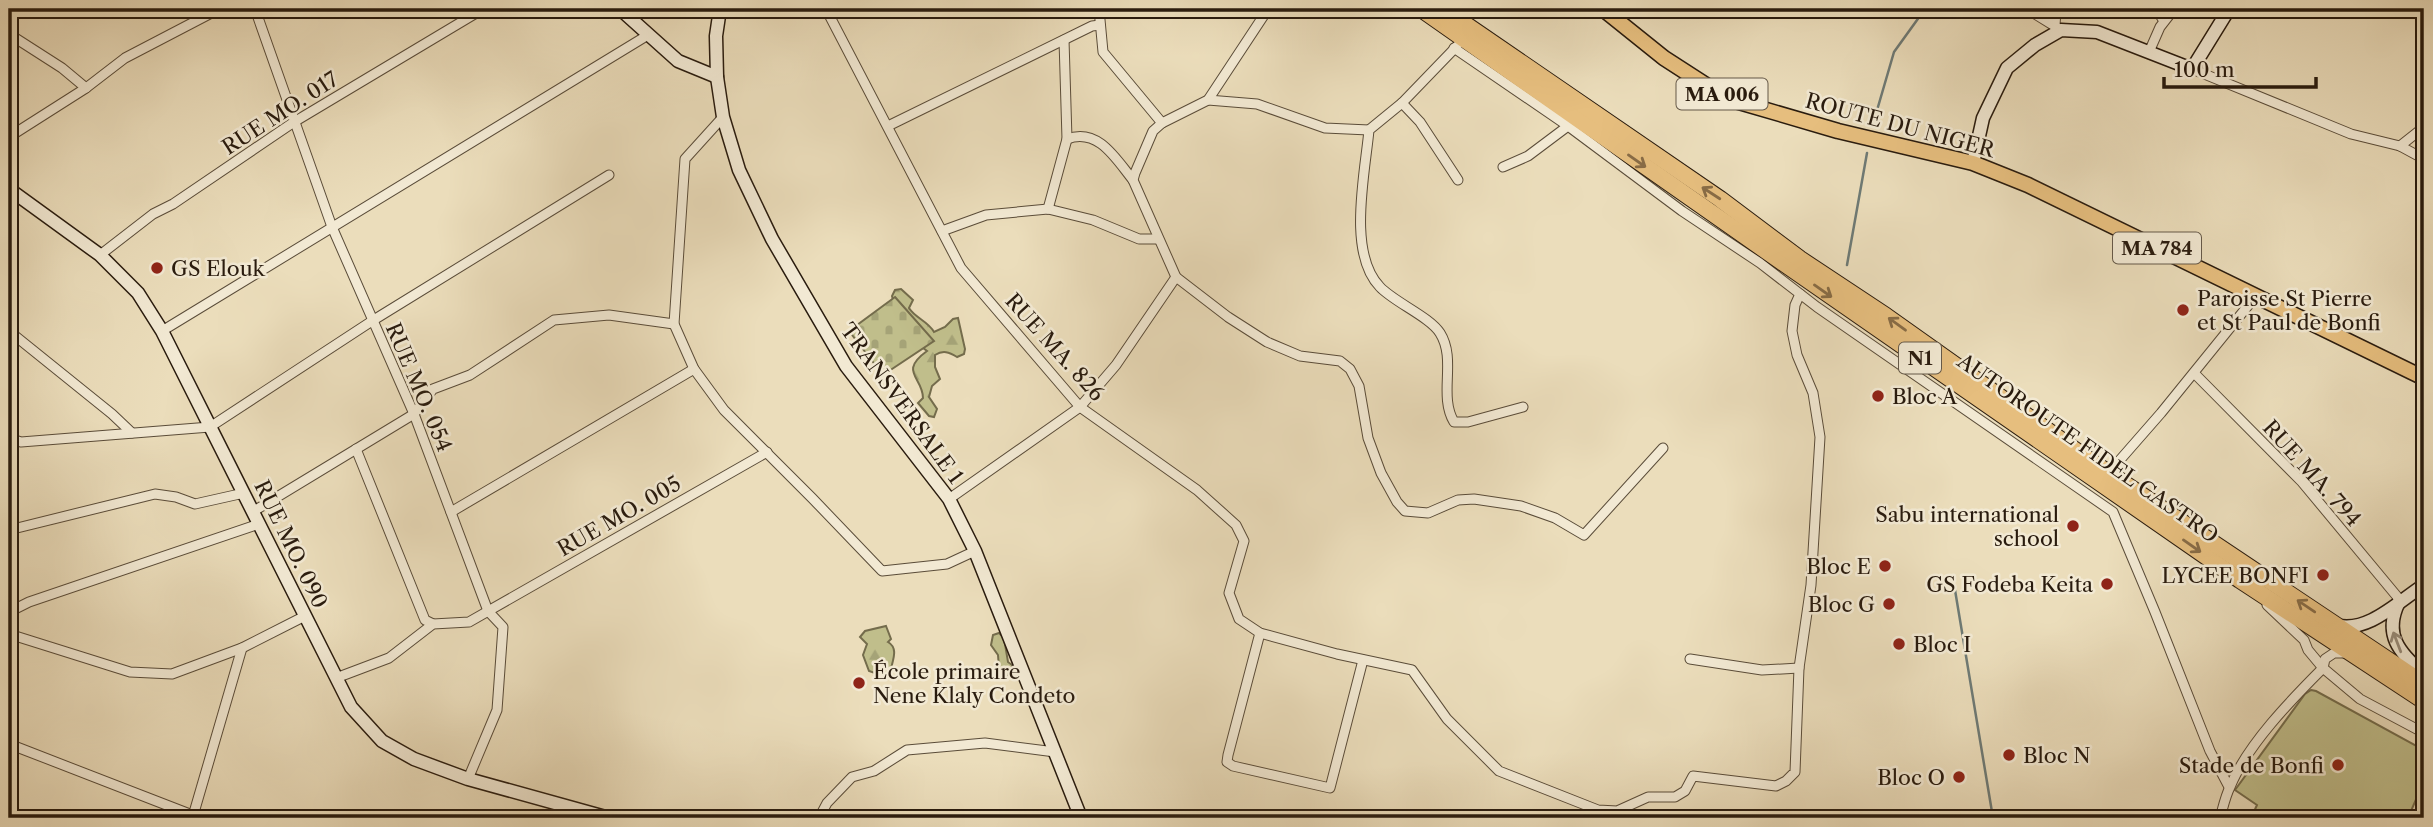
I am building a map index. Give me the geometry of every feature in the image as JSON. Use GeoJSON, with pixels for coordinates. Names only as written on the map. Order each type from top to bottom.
{"type":"FeatureCollection","features":[{"type":"Feature","properties":{"kind":"highway","name":"AUTOROUTE FIDEL CASTRO"},"geometry":{"type":"LineString","coordinates":[[1421,9],[1459,43],[2241,580],[2424,701]]}},
{"type":"Feature","properties":{"kind":"highway","name":"AUTOROUTE FIDEL CASTRO"},"geometry":{"type":"LineString","coordinates":[[1443,9],[1720,199],[1800,259],[1886,316],[2106,472],[2424,684]]}},
{"type":"Feature","properties":{"kind":"main road"},"geometry":{"type":"LineString","coordinates":[[620,9],[678,61],[717,77]]}},
{"type":"Feature","properties":{"kind":"main road","name":"TRANSVERSALE 1"},"geometry":{"type":"LineString","coordinates":[[720,9],[716,36],[717,77],[723,117],[739,170],[772,239],[846,366],[949,499],[975,551],[1081,818]]}},
{"type":"Feature","properties":{"kind":"main road","name":"ROUTE DU NIGER"},"geometry":{"type":"LineString","coordinates":[[1602,9],[1664,58],[1739,102],[1973,163],[2028,185],[2424,378]]}},
{"type":"Feature","properties":{"kind":"main road"},"geometry":{"type":"LineString","coordinates":[[1973,163],[1983,118],[2007,68],[2058,28],[2097,32],[2192,69],[2228,9]]}},
{"type":"Feature","properties":{"kind":"main road","name":"RUE MO. 090"},"geometry":{"type":"LineString","coordinates":[[9,189],[100,256],[138,293],[162,331],[351,707],[382,741],[414,759],[468,779],[607,818]]}},
{"type":"Feature","properties":{"kind":"main road"},"geometry":{"type":"LineString","coordinates":[[2331,623],[2346,628],[2360,625],[2377,617],[2424,585]]}},
{"type":"Feature","properties":{"kind":"main road"},"geometry":{"type":"LineString","coordinates":[[2400,601],[2392,615],[2393,633],[2402,654],[2424,674]]}},
{"type":"Feature","properties":{"kind":"street"},"geometry":{"type":"LineString","coordinates":[[9,137],[86,88],[125,58],[219,9]]}},
{"type":"Feature","properties":{"kind":"street","name":"RUE MO. 054"},"geometry":{"type":"LineString","coordinates":[[255,9],[332,227],[414,414],[488,611],[503,627],[497,710],[468,779]]}},
{"type":"Feature","properties":{"kind":"street","name":"RUE MO. 017"},"geometry":{"type":"LineString","coordinates":[[100,256],[153,214],[173,204],[294,122],[483,9]]}},
{"type":"Feature","properties":{"kind":"street","name":"RUE MA. 826"},"geometry":{"type":"LineString","coordinates":[[826,9],[961,268],[1080,407],[1197,490],[1236,525],[1244,541],[1228,593],[1239,619],[1260,633],[1412,670],[1447,719],[1499,771],[1616,815]]}},
{"type":"Feature","properties":{"kind":"street"},"geometry":{"type":"LineString","coordinates":[[1099,9],[1103,52],[1162,123]]}},
{"type":"Feature","properties":{"kind":"street"},"geometry":{"type":"LineString","coordinates":[[1133,180],[1153,131],[1162,123],[1208,100],[1268,9]]}},
{"type":"Feature","properties":{"kind":"street"},"geometry":{"type":"LineString","coordinates":[[2026,9],[2058,28]]}},
{"type":"Feature","properties":{"kind":"street"},"geometry":{"type":"LineString","coordinates":[[2056,9],[2058,28]]}},
{"type":"Feature","properties":{"kind":"street"},"geometry":{"type":"LineString","coordinates":[[2156,9],[2164,22]]}},
{"type":"Feature","properties":{"kind":"street"},"geometry":{"type":"LineString","coordinates":[[2149,52],[2164,22],[2174,9]]}},
{"type":"Feature","properties":{"kind":"street"},"geometry":{"type":"LineString","coordinates":[[888,126],[1092,26],[1100,25]]}},
{"type":"Feature","properties":{"kind":"street"},"geometry":{"type":"LineString","coordinates":[[9,34],[62,68],[86,88]]}},
{"type":"Feature","properties":{"kind":"street"},"geometry":{"type":"LineString","coordinates":[[162,331],[648,35]]}},
{"type":"Feature","properties":{"kind":"street"},"geometry":{"type":"LineString","coordinates":[[1048,209],[1067,139],[1064,40]]}},
{"type":"Feature","properties":{"kind":"street"},"geometry":{"type":"LineString","coordinates":[[1208,100],[1257,104],[1325,128],[1369,130],[1402,103],[1459,43],[1567,127],[1800,294],[2113,512],[2210,751],[2230,788]]}},
{"type":"Feature","properties":{"kind":"street"},"geometry":{"type":"LineString","coordinates":[[2192,69],[2351,134],[2400,146],[2424,159]]}},
{"type":"Feature","properties":{"kind":"street"},"geometry":{"type":"LineString","coordinates":[[1402,103],[1420,122],[1458,180]]}},
{"type":"Feature","properties":{"kind":"street"},"geometry":{"type":"LineString","coordinates":[[723,117],[685,159],[674,324],[694,369],[723,410],[882,571],[947,564],[975,551]]}},
{"type":"Feature","properties":{"kind":"street"},"geometry":{"type":"LineString","coordinates":[[1503,167],[1528,156],[1567,127]]}},
{"type":"Feature","properties":{"kind":"street"},"geometry":{"type":"LineString","coordinates":[[2400,146],[2424,127]]}},
{"type":"Feature","properties":{"kind":"street"},"geometry":{"type":"LineString","coordinates":[[1369,130],[1360,222],[1366,268],[1380,288],[1439,331],[1448,352],[1448,412],[1454,422],[1468,422],[1522,407]]}},
{"type":"Feature","properties":{"kind":"street"},"geometry":{"type":"LineString","coordinates":[[1067,139],[1088,135],[1111,153],[1133,180],[1176,277],[1228,317],[1267,342],[1300,356],[1340,361],[1350,369],[1359,386],[1368,438],[1381,473],[1396,502],[1405,511],[1428,513],[1458,500],[1474,499],[1521,506],[1555,518],[1584,535],[1663,448]]}},
{"type":"Feature","properties":{"kind":"street"},"geometry":{"type":"LineString","coordinates":[[9,438],[21,442],[210,427],[372,321],[609,175]]}},
{"type":"Feature","properties":{"kind":"street"},"geometry":{"type":"LineString","coordinates":[[942,231],[986,215],[1048,209],[1093,220],[1139,239],[1158,239]]}},
{"type":"Feature","properties":{"kind":"street"},"geometry":{"type":"LineString","coordinates":[[949,499],[1080,407],[1116,365],[1176,277]]}},
{"type":"Feature","properties":{"kind":"street"},"geometry":{"type":"LineString","coordinates":[[1616,815],[1648,797],[1675,797],[1685,791],[1692,776],[1776,786],[1795,772],[1799,668],[1814,551],[1820,437],[1813,393],[1797,355],[1792,331],[1795,305],[1800,294]]}},
{"type":"Feature","properties":{"kind":"street"},"geometry":{"type":"LineString","coordinates":[[2119,461],[2255,297]]}},
{"type":"Feature","properties":{"kind":"street"},"geometry":{"type":"LineString","coordinates":[[254,511],[414,414],[433,389],[470,375],[554,320],[609,315],[674,324]]}},
{"type":"Feature","properties":{"kind":"street"},"geometry":{"type":"LineString","coordinates":[[9,331],[132,433]]}},
{"type":"Feature","properties":{"kind":"street"},"geometry":{"type":"LineString","coordinates":[[451,512],[694,369]]}},
{"type":"Feature","properties":{"kind":"street","name":"RUE MA. 794"},"geometry":{"type":"LineString","coordinates":[[2193,373],[2302,482],[2400,601]]}},
{"type":"Feature","properties":{"kind":"street"},"geometry":{"type":"LineString","coordinates":[[336,678],[389,658],[433,624],[425,620],[355,449]]}},
{"type":"Feature","properties":{"kind":"street","name":"RUE MO. 005"},"geometry":{"type":"LineString","coordinates":[[433,624],[469,622],[767,452]]}},
{"type":"Feature","properties":{"kind":"street"},"geometry":{"type":"LineString","coordinates":[[9,530],[155,494],[176,497],[195,504],[244,493]]}},
{"type":"Feature","properties":{"kind":"street"},"geometry":{"type":"LineString","coordinates":[[9,612],[29,602],[259,524]]}},
{"type":"Feature","properties":{"kind":"street"},"geometry":{"type":"LineString","coordinates":[[2241,580],[2295,631],[2323,668],[2360,699],[2424,733]]}},
{"type":"Feature","properties":{"kind":"street"},"geometry":{"type":"LineString","coordinates":[[9,634],[130,672],[172,674],[242,649],[304,617]]}},
{"type":"Feature","properties":{"kind":"street"},"geometry":{"type":"LineString","coordinates":[[1260,633],[1228,755],[1227,762],[1233,766],[1330,788],[1363,660]]}},
{"type":"Feature","properties":{"kind":"street"},"geometry":{"type":"LineString","coordinates":[[9,744],[197,817],[242,649]]}},
{"type":"Feature","properties":{"kind":"street"},"geometry":{"type":"LineString","coordinates":[[2220,818],[2240,769],[2283,709],[2323,668],[2325,659],[2334,653],[2343,652],[2356,656]]}},
{"type":"Feature","properties":{"kind":"street"},"geometry":{"type":"LineString","coordinates":[[1690,659],[1762,670],[1799,668]]}},
{"type":"Feature","properties":{"kind":"street"},"geometry":{"type":"LineString","coordinates":[[819,818],[827,803],[852,777],[874,771],[907,751],[985,743],[1055,752]]}},
{"type":"Feature","properties":{"kind":"green space"},"geometry":{"type":"Polygon","coordinates":[[[901,289],[913,300],[909,308],[934,332],[958,318],[964,354],[957,357],[941,352],[935,355],[935,367],[940,379],[932,386],[929,397],[937,409],[934,417],[929,416],[918,403],[923,398],[914,375],[914,364],[927,351],[918,344],[894,303],[892,296],[895,290],[901,289]]]}},
{"type":"Feature","properties":{"kind":"green space"},"geometry":{"type":"Polygon","coordinates":[[[895,297],[934,341],[883,375],[849,331],[895,297]]]}},
{"type":"Feature","properties":{"kind":"green space"},"geometry":{"type":"Polygon","coordinates":[[[886,626],[891,639],[888,642],[894,652],[890,674],[886,677],[869,671],[863,655],[867,644],[860,637],[865,631],[886,626]]]}},
{"type":"Feature","properties":{"kind":"green space"},"geometry":{"type":"Polygon","coordinates":[[[999,633],[1004,638],[1008,662],[1012,665],[1012,675],[1005,676],[999,668],[998,655],[991,645],[993,635],[999,633]]]}},
{"type":"Feature","properties":{"kind":"green space","name":"Stade de Bonfi"},"geometry":{"type":"Polygon","coordinates":[[[2311,690],[2424,750],[2424,781],[2408,818],[2251,818],[2257,805],[2235,790],[2305,694],[2311,690]]]}},
{"type":"Feature","properties":{"kind":"waterway"},"geometry":{"type":"LineString","coordinates":[[1873,124],[1894,52],[1925,9]]}},
{"type":"Feature","properties":{"kind":"waterway"},"geometry":{"type":"LineString","coordinates":[[1847,265],[1867,153]]}},
{"type":"Feature","properties":{"kind":"waterway"},"geometry":{"type":"LineString","coordinates":[[1955,590],[1993,818]]}},
{"type":"Feature","properties":{"kind":"place","name":"GS Elouk"},"geometry":{"type":"Point","coordinates":[157,268]}},
{"type":"Feature","properties":{"kind":"place","name":"Paroisse St Pierre et St Paul de Bonfi"},"geometry":{"type":"Point","coordinates":[2183,310]}},
{"type":"Feature","properties":{"kind":"place","name":"Bloc A"},"geometry":{"type":"Point","coordinates":[1878,396]}},
{"type":"Feature","properties":{"kind":"place","name":"Sabu international school"},"geometry":{"type":"Point","coordinates":[2073,526]}},
{"type":"Feature","properties":{"kind":"place","name":"Bloc E"},"geometry":{"type":"Point","coordinates":[1885,566]}},
{"type":"Feature","properties":{"kind":"place","name":"LYCEE BONFI"},"geometry":{"type":"Point","coordinates":[2323,575]}},
{"type":"Feature","properties":{"kind":"place","name":"GS Fodeba Keita"},"geometry":{"type":"Point","coordinates":[2107,584]}},
{"type":"Feature","properties":{"kind":"place","name":"Bloc G"},"geometry":{"type":"Point","coordinates":[1889,604]}},
{"type":"Feature","properties":{"kind":"place","name":"Bloc I"},"geometry":{"type":"Point","coordinates":[1899,644]}},
{"type":"Feature","properties":{"kind":"place","name":"École primaire Nene Klaly Condeto"},"geometry":{"type":"Point","coordinates":[859,683]}},
{"type":"Feature","properties":{"kind":"place","name":"Bloc N"},"geometry":{"type":"Point","coordinates":[2009,755]}},
{"type":"Feature","properties":{"kind":"place","name":"Stade de Bonfi"},"geometry":{"type":"Point","coordinates":[2338,765]}},
{"type":"Feature","properties":{"kind":"place","name":"Bloc O"},"geometry":{"type":"Point","coordinates":[1959,777]}}]}
